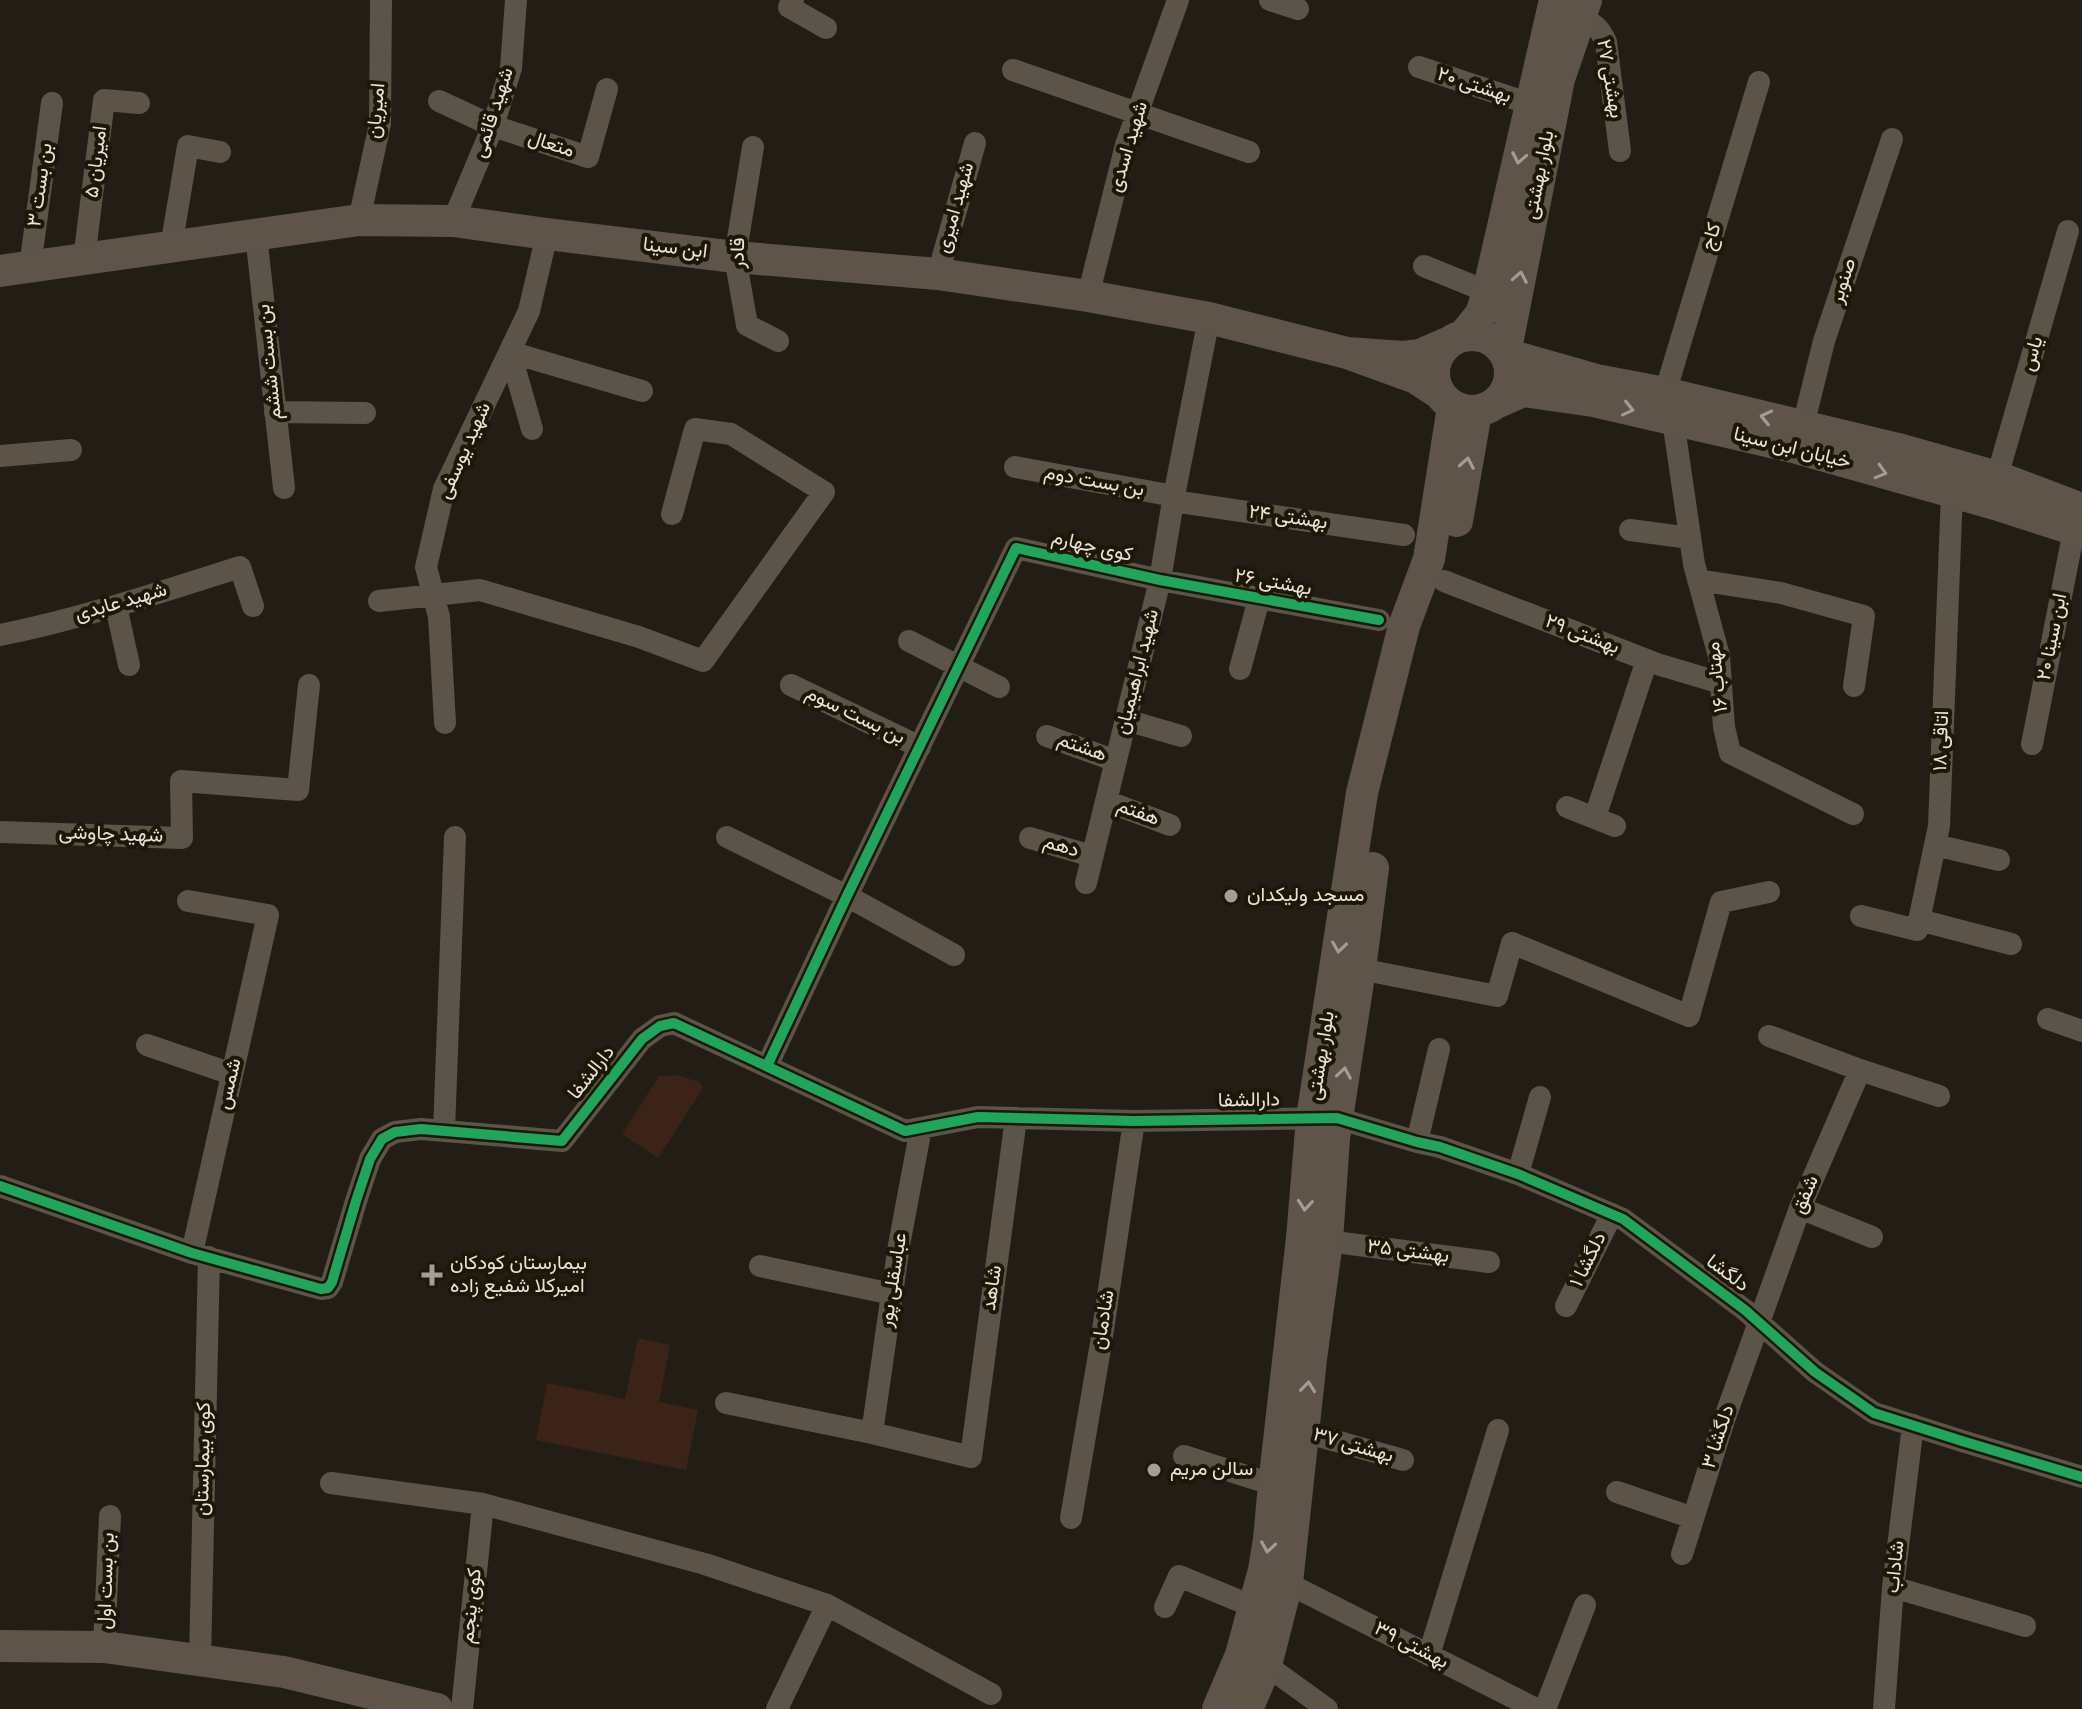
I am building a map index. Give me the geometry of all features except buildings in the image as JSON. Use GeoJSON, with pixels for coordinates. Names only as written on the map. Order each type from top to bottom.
{"type":"FeatureCollection","features":[{"type":"Feature","properties":{"kind":"main road","name":"بلوار بهشتی"},"geometry":{"type":"LineString","coordinates":[[1457,339],[1481,314],[1516,176],[1530,104],[1568,7]]}},
{"type":"Feature","properties":{"kind":"main road","name":"بلوار بهشتی"},"geometry":{"type":"LineString","coordinates":[[1505,354],[1559,79],[1568,7]]}},
{"type":"Feature","properties":{"kind":"main road","name":"ابن سینا"},"geometry":{"type":"LineString","coordinates":[[15,269],[359,220],[453,221],[735,257],[938,274],[1088,296],[1209,318],[1347,353]]}},
{"type":"Feature","properties":{"kind":"main road"},"geometry":{"type":"LineString","coordinates":[[1347,353],[1403,357],[1420,355],[1457,339],[1482,336],[1505,354],[1509,363],[1509,384],[1466,403]]}},
{"type":"Feature","properties":{"kind":"main road"},"geometry":{"type":"LineString","coordinates":[[1457,339],[1442,349],[1433,371],[1435,382],[1466,403]]}},
{"type":"Feature","properties":{"kind":"main road"},"geometry":{"type":"LineString","coordinates":[[1347,353],[1416,378],[1466,403]]}},
{"type":"Feature","properties":{"kind":"main road","name":"خیابان ابن سینا"},"geometry":{"type":"LineString","coordinates":[[1505,354],[1594,391],[1669,406],[1803,426],[1997,477],[2079,524]]}},
{"type":"Feature","properties":{"kind":"main road","name":"خیابان ابن سینا"},"geometry":{"type":"LineString","coordinates":[[1466,403],[1523,391],[1594,391]]}},
{"type":"Feature","properties":{"kind":"main road","name":"بلوار بهشتی"},"geometry":{"type":"LineString","coordinates":[[1218,1709],[1241,1655],[1264,1570],[1302,1238],[1325,1118],[1360,969],[1369,811],[1381,798],[1424,631],[1444,581],[1453,547],[1466,403]]}},
{"type":"Feature","properties":{"kind":"main road","name":"بلوار بهشتی"},"geometry":{"type":"LineString","coordinates":[[1247,1709],[1266,1665],[1287,1583],[1327,1241],[1325,1118],[1319,1081],[1404,626],[1429,559],[1466,403]]}},
{"type":"Feature","properties":{"kind":"main road","name":"خیابان ابن سینا"},"geometry":{"type":"LineString","coordinates":[[1669,406],[1797,448],[1995,504],[2079,524]]}},
{"type":"Feature","properties":{"kind":"main road"},"geometry":{"type":"LineString","coordinates":[[0,1646],[104,1647],[284,1672],[374,1702],[437,1709]]}},
{"type":"Feature","properties":{"kind":"street","name":"امیریان"},"geometry":{"type":"LineString","coordinates":[[359,220],[380,124],[381,0]]}},
{"type":"Feature","properties":{"kind":"street","name":"شهید قائمی"},"geometry":{"type":"LineString","coordinates":[[453,221],[493,126],[511,68],[516,0]]}},
{"type":"Feature","properties":{"kind":"street"},"geometry":{"type":"LineString","coordinates":[[793,0],[789,7],[826,28]]}},
{"type":"Feature","properties":{"kind":"street","name":"شهید اسدی"},"geometry":{"type":"LineString","coordinates":[[1088,296],[1126,145],[1178,0]]}},
{"type":"Feature","properties":{"kind":"street"},"geometry":{"type":"LineString","coordinates":[[1270,0],[1298,9]]}},
{"type":"Feature","properties":{"kind":"street","name":"بهشتی ۲۷"},"geometry":{"type":"LineString","coordinates":[[1568,7],[1597,26],[1606,42],[1620,151]]}},
{"type":"Feature","properties":{"kind":"street","name":"بهشتی ۲۰"},"geometry":{"type":"LineString","coordinates":[[1419,67],[1530,104]]}},
{"type":"Feature","properties":{"kind":"street"},"geometry":{"type":"LineString","coordinates":[[1013,70],[1249,152]]}},
{"type":"Feature","properties":{"kind":"street","name":"کاج"},"geometry":{"type":"LineString","coordinates":[[1669,406],[1759,82]]}},
{"type":"Feature","properties":{"kind":"street","name":"متعال"},"geometry":{"type":"LineString","coordinates":[[493,126],[588,157],[607,89]]}},
{"type":"Feature","properties":{"kind":"street","name":"امیریان ۵"},"geometry":{"type":"LineString","coordinates":[[84,259],[104,100],[139,103]]}},
{"type":"Feature","properties":{"kind":"street"},"geometry":{"type":"LineString","coordinates":[[439,101],[493,126]]}},
{"type":"Feature","properties":{"kind":"street","name":"بن بست ۳"},"geometry":{"type":"LineString","coordinates":[[15,269],[52,103]]}},
{"type":"Feature","properties":{"kind":"street","name":"صنوبر"},"geometry":{"type":"LineString","coordinates":[[1803,426],[1824,341],[1892,139]]}},
{"type":"Feature","properties":{"kind":"street","name":"شهید امیری"},"geometry":{"type":"LineString","coordinates":[[938,274],[975,143]]}},
{"type":"Feature","properties":{"kind":"street"},"geometry":{"type":"LineString","coordinates":[[171,247],[188,146],[220,152]]}},
{"type":"Feature","properties":{"kind":"street","name":"قادر"},"geometry":{"type":"LineString","coordinates":[[753,147],[735,257],[747,325],[778,341]]}},
{"type":"Feature","properties":{"kind":"street","name":"یاس"},"geometry":{"type":"LineString","coordinates":[[1997,477],[2068,231]]}},
{"type":"Feature","properties":{"kind":"street","name":"شهید یوسفی"},"geometry":{"type":"LineString","coordinates":[[445,723],[439,617],[426,567],[444,489],[529,311],[547,234]]}},
{"type":"Feature","properties":{"kind":"street","name":"بن بست ششم"},"geometry":{"type":"LineString","coordinates":[[256,235],[284,488]]}},
{"type":"Feature","properties":{"kind":"street"},"geometry":{"type":"LineString","coordinates":[[1424,266],[1488,292]]}},
{"type":"Feature","properties":{"kind":"street","name":"شهید ابراهیمیان"},"geometry":{"type":"LineString","coordinates":[[1086,883],[1160,580],[1209,318]]}},
{"type":"Feature","properties":{"kind":"street"},"geometry":{"type":"LineString","coordinates":[[510,352],[642,391]]}},
{"type":"Feature","properties":{"kind":"street"},"geometry":{"type":"LineString","coordinates":[[510,352],[532,429]]}},
{"type":"Feature","properties":{"kind":"street","name":"مهتاب ۱۶"},"geometry":{"type":"LineString","coordinates":[[1669,406],[1698,580],[1719,656],[1724,727],[1730,753],[1853,814]]}},
{"type":"Feature","properties":{"kind":"street"},"geometry":{"type":"LineString","coordinates":[[275,412],[365,413]]}},
{"type":"Feature","properties":{"kind":"street"},"geometry":{"type":"LineString","coordinates":[[379,601],[480,590],[639,637],[703,661],[824,492],[731,434],[695,429],[672,514]]}},
{"type":"Feature","properties":{"kind":"street"},"geometry":{"type":"LineString","coordinates":[[0,456],[71,450]]}},
{"type":"Feature","properties":{"kind":"street","name":"بن بست دوم"},"geometry":{"type":"LineString","coordinates":[[1015,467],[1173,498]]}},
{"type":"Feature","properties":{"kind":"street","name":"اتاقی ۱۸"},"geometry":{"type":"LineString","coordinates":[[1919,920],[1939,826],[1952,492]]}},
{"type":"Feature","properties":{"kind":"street","name":"بهشتی ۲۴"},"geometry":{"type":"LineString","coordinates":[[1173,498],[1404,535]]}},
{"type":"Feature","properties":{"kind":"street","name":"ابن سینا ۲۰"},"geometry":{"type":"LineString","coordinates":[[2032,744],[2079,524]]}},
{"type":"Feature","properties":{"kind":"street"},"geometry":{"type":"LineString","coordinates":[[1630,530],[1690,538]]}},
{"type":"Feature","properties":{"kind":"street","name":"کوی چهارم"},"geometry":{"type":"LineString","coordinates":[[959,665],[1016,548],[1160,580]]}},
{"type":"Feature","properties":{"kind":"street","name":"شهید عابدی"},"geometry":{"type":"LineString","coordinates":[[0,635],[116,606],[240,567],[253,606]]}},
{"type":"Feature","properties":{"kind":"street","name":"بهشتی ۲۶"},"geometry":{"type":"LineString","coordinates":[[1160,580],[1379,620]]}},
{"type":"Feature","properties":{"kind":"street"},"geometry":{"type":"LineString","coordinates":[[1698,580],[1781,593],[1864,616],[1854,686]]}},
{"type":"Feature","properties":{"kind":"street","name":"بهشتی ۲۹"},"geometry":{"type":"LineString","coordinates":[[1444,581],[1647,660],[1721,683]]}},
{"type":"Feature","properties":{"kind":"street"},"geometry":{"type":"LineString","coordinates":[[1240,669],[1259,599]]}},
{"type":"Feature","properties":{"kind":"street"},"geometry":{"type":"LineString","coordinates":[[116,606],[129,665]]}},
{"type":"Feature","properties":{"kind":"street"},"geometry":{"type":"LineString","coordinates":[[909,641],[999,687]]}},
{"type":"Feature","properties":{"kind":"street"},"geometry":{"type":"LineString","coordinates":[[1567,807],[1605,822],[1647,660]]}},
{"type":"Feature","properties":{"kind":"street"},"geometry":{"type":"LineString","coordinates":[[767,1066],[959,665]]}},
{"type":"Feature","properties":{"kind":"street","name":"شهید چاوشی"},"geometry":{"type":"LineString","coordinates":[[0,832],[182,838],[181,781],[298,790],[309,685]]}},
{"type":"Feature","properties":{"kind":"street","name":"بن بست سوم"},"geometry":{"type":"LineString","coordinates":[[791,685],[920,747]]}},
{"type":"Feature","properties":{"kind":"street"},"geometry":{"type":"LineString","coordinates":[[1126,720],[1181,736]]}},
{"type":"Feature","properties":{"kind":"street","name":"هشتم"},"geometry":{"type":"LineString","coordinates":[[1047,736],[1116,761]]}},
{"type":"Feature","properties":{"kind":"street","name":"هفتم"},"geometry":{"type":"LineString","coordinates":[[1106,801],[1170,825]]}},
{"type":"Feature","properties":{"kind":"street"},"geometry":{"type":"LineString","coordinates":[[444,1131],[455,837]]}},
{"type":"Feature","properties":{"kind":"street"},"geometry":{"type":"LineString","coordinates":[[727,837],[847,896],[954,955]]}},
{"type":"Feature","properties":{"kind":"street","name":"دهم"},"geometry":{"type":"LineString","coordinates":[[1030,838],[1092,856]]}},
{"type":"Feature","properties":{"kind":"street"},"geometry":{"type":"LineString","coordinates":[[1935,845],[1999,860]]}},
{"type":"Feature","properties":{"kind":"street"},"geometry":{"type":"LineString","coordinates":[[1360,969],[1497,996],[1512,943],[1689,1016],[1721,902],[1769,892]]}},
{"type":"Feature","properties":{"kind":"street","name":"شمس"},"geometry":{"type":"LineString","coordinates":[[188,901],[268,915],[232,1074],[200,1255]]}},
{"type":"Feature","properties":{"kind":"street"},"geometry":{"type":"LineString","coordinates":[[1861,916],[1917,930],[1919,920],[2011,944]]}},
{"type":"Feature","properties":{"kind":"street"},"geometry":{"type":"LineString","coordinates":[[2048,1019],[2082,1031]]}},
{"type":"Feature","properties":{"kind":"street","name":"دارالشفا"},"geometry":{"type":"LineString","coordinates":[[0,1186],[200,1255],[321,1289],[328,1288],[370,1159],[382,1139],[395,1132],[421,1129],[562,1141],[642,1039],[660,1026],[674,1023],[905,1131],[978,1117],[1134,1121],[1325,1118]]}},
{"type":"Feature","properties":{"kind":"street"},"geometry":{"type":"LineString","coordinates":[[1769,1036],[1939,1096]]}},
{"type":"Feature","properties":{"kind":"street"},"geometry":{"type":"LineString","coordinates":[[147,1045],[232,1074]]}},
{"type":"Feature","properties":{"kind":"street"},"geometry":{"type":"LineString","coordinates":[[1417,1142],[1439,1049]]}},
{"type":"Feature","properties":{"kind":"street","name":"شفق"},"geometry":{"type":"LineString","coordinates":[[1759,1322],[1800,1208],[1860,1070]]}},
{"type":"Feature","properties":{"kind":"street"},"geometry":{"type":"LineString","coordinates":[[1518,1174],[1540,1097]]}},
{"type":"Feature","properties":{"kind":"street","name":"شاهد"},"geometry":{"type":"LineString","coordinates":[[872,1433],[971,1457],[1016,1118]]}},
{"type":"Feature","properties":{"kind":"street","name":"دلگشا"},"geometry":{"type":"LineString","coordinates":[[1325,1118],[1440,1147],[1518,1174],[1623,1219],[1759,1322],[1815,1372],[1874,1413],[2082,1477]]}},
{"type":"Feature","properties":{"kind":"street","name":"شادمان"},"geometry":{"type":"LineString","coordinates":[[1071,1518],[1134,1121]]}},
{"type":"Feature","properties":{"kind":"street","name":"عباسقلی پور"},"geometry":{"type":"LineString","coordinates":[[872,1433],[899,1245],[921,1128]]}},
{"type":"Feature","properties":{"kind":"street"},"geometry":{"type":"LineString","coordinates":[[1800,1208],[1872,1237]]}},
{"type":"Feature","properties":{"kind":"street","name":"دلگشا ۱"},"geometry":{"type":"LineString","coordinates":[[1566,1306],[1612,1214]]}},
{"type":"Feature","properties":{"kind":"street","name":"بهشتی ۳۵"},"geometry":{"type":"LineString","coordinates":[[1327,1241],[1489,1262]]}},
{"type":"Feature","properties":{"kind":"street","name":"کوی بیمارستان"},"geometry":{"type":"LineString","coordinates":[[200,1255],[200,1660]]}},
{"type":"Feature","properties":{"kind":"street"},"geometry":{"type":"LineString","coordinates":[[760,1266],[892,1294]]}},
{"type":"Feature","properties":{"kind":"street","name":"دلگشا ۳"},"geometry":{"type":"LineString","coordinates":[[1682,1554],[1759,1322]]}},
{"type":"Feature","properties":{"kind":"street"},"geometry":{"type":"LineString","coordinates":[[726,1403],[872,1433]]}},
{"type":"Feature","properties":{"kind":"street","name":"شاداب"},"geometry":{"type":"LineString","coordinates":[[1884,1709],[1893,1587],[1913,1425]]}},
{"type":"Feature","properties":{"kind":"street"},"geometry":{"type":"LineString","coordinates":[[1429,1655],[1498,1430]]}},
{"type":"Feature","properties":{"kind":"street","name":"بهشتی ٣٧"},"geometry":{"type":"LineString","coordinates":[[1304,1432],[1403,1460]]}},
{"type":"Feature","properties":{"kind":"street"},"geometry":{"type":"LineString","coordinates":[[1184,1456],[1274,1485]]}},
{"type":"Feature","properties":{"kind":"street"},"geometry":{"type":"LineString","coordinates":[[331,1483],[483,1504],[705,1564],[827,1605],[991,1694]]}},
{"type":"Feature","properties":{"kind":"street"},"geometry":{"type":"LineString","coordinates":[[1617,1492],[1693,1518]]}},
{"type":"Feature","properties":{"kind":"street","name":"کوی پنجم"},"geometry":{"type":"LineString","coordinates":[[462,1709],[483,1504]]}},
{"type":"Feature","properties":{"kind":"street","name":"بن بست اول"},"geometry":{"type":"LineString","coordinates":[[104,1647],[110,1516]]}},
{"type":"Feature","properties":{"kind":"street"},"geometry":{"type":"LineString","coordinates":[[1165,1607],[1179,1576],[1254,1607]]}},
{"type":"Feature","properties":{"kind":"street","name":"بهشتی ۳۹"},"geometry":{"type":"LineString","coordinates":[[1287,1583],[1536,1709]]}},
{"type":"Feature","properties":{"kind":"street"},"geometry":{"type":"LineString","coordinates":[[1893,1587],[2025,1626]]}},
{"type":"Feature","properties":{"kind":"street"},"geometry":{"type":"LineString","coordinates":[[777,1709],[827,1605]]}},
{"type":"Feature","properties":{"kind":"street"},"geometry":{"type":"LineString","coordinates":[[1545,1709],[1585,1605]]}},
{"type":"Feature","properties":{"kind":"street"},"geometry":{"type":"LineString","coordinates":[[1266,1665],[1327,1709]]}},
{"type":"Feature","properties":{"kind":"shaded area"},"geometry":{"type":"Polygon","coordinates":[[[677,1075],[699,1082],[703,1088],[658,1158],[622,1134],[659,1076],[677,1075]]]}},
{"type":"Feature","properties":{"kind":"shaded area"},"geometry":{"type":"Polygon","coordinates":[[[638,1338],[670,1345],[659,1402],[698,1410],[686,1470],[536,1440],[547,1383],[625,1399],[638,1338]]]}},
{"type":"Feature","properties":{"kind":"cycle path"},"geometry":{"type":"LineString","coordinates":[[767,1066],[1016,548],[1160,580],[1379,620]]}},
{"type":"Feature","properties":{"kind":"cycle path"},"geometry":{"type":"LineString","coordinates":[[0,1186],[192,1253],[321,1289],[328,1288],[370,1159],[382,1139],[395,1132],[421,1129],[562,1141],[642,1039],[660,1026],[674,1023],[905,1131],[978,1117],[1134,1121],[1337,1118],[1440,1147],[1518,1174],[1623,1219],[1745,1310],[1815,1372],[1874,1413],[2082,1477]]}},
{"type":"Feature","properties":{"kind":"place","name":"مسجد ولیکدان"},"geometry":{"type":"Point","coordinates":[1231,896]}},
{"type":"Feature","properties":{"kind":"place","name":"بیمارستان کودکان امیرکلا شفیع زاده"},"geometry":{"type":"Point","coordinates":[432,1275]}},
{"type":"Feature","properties":{"kind":"place","name":"سالن مریم"},"geometry":{"type":"Point","coordinates":[1154,1470]}}]}
